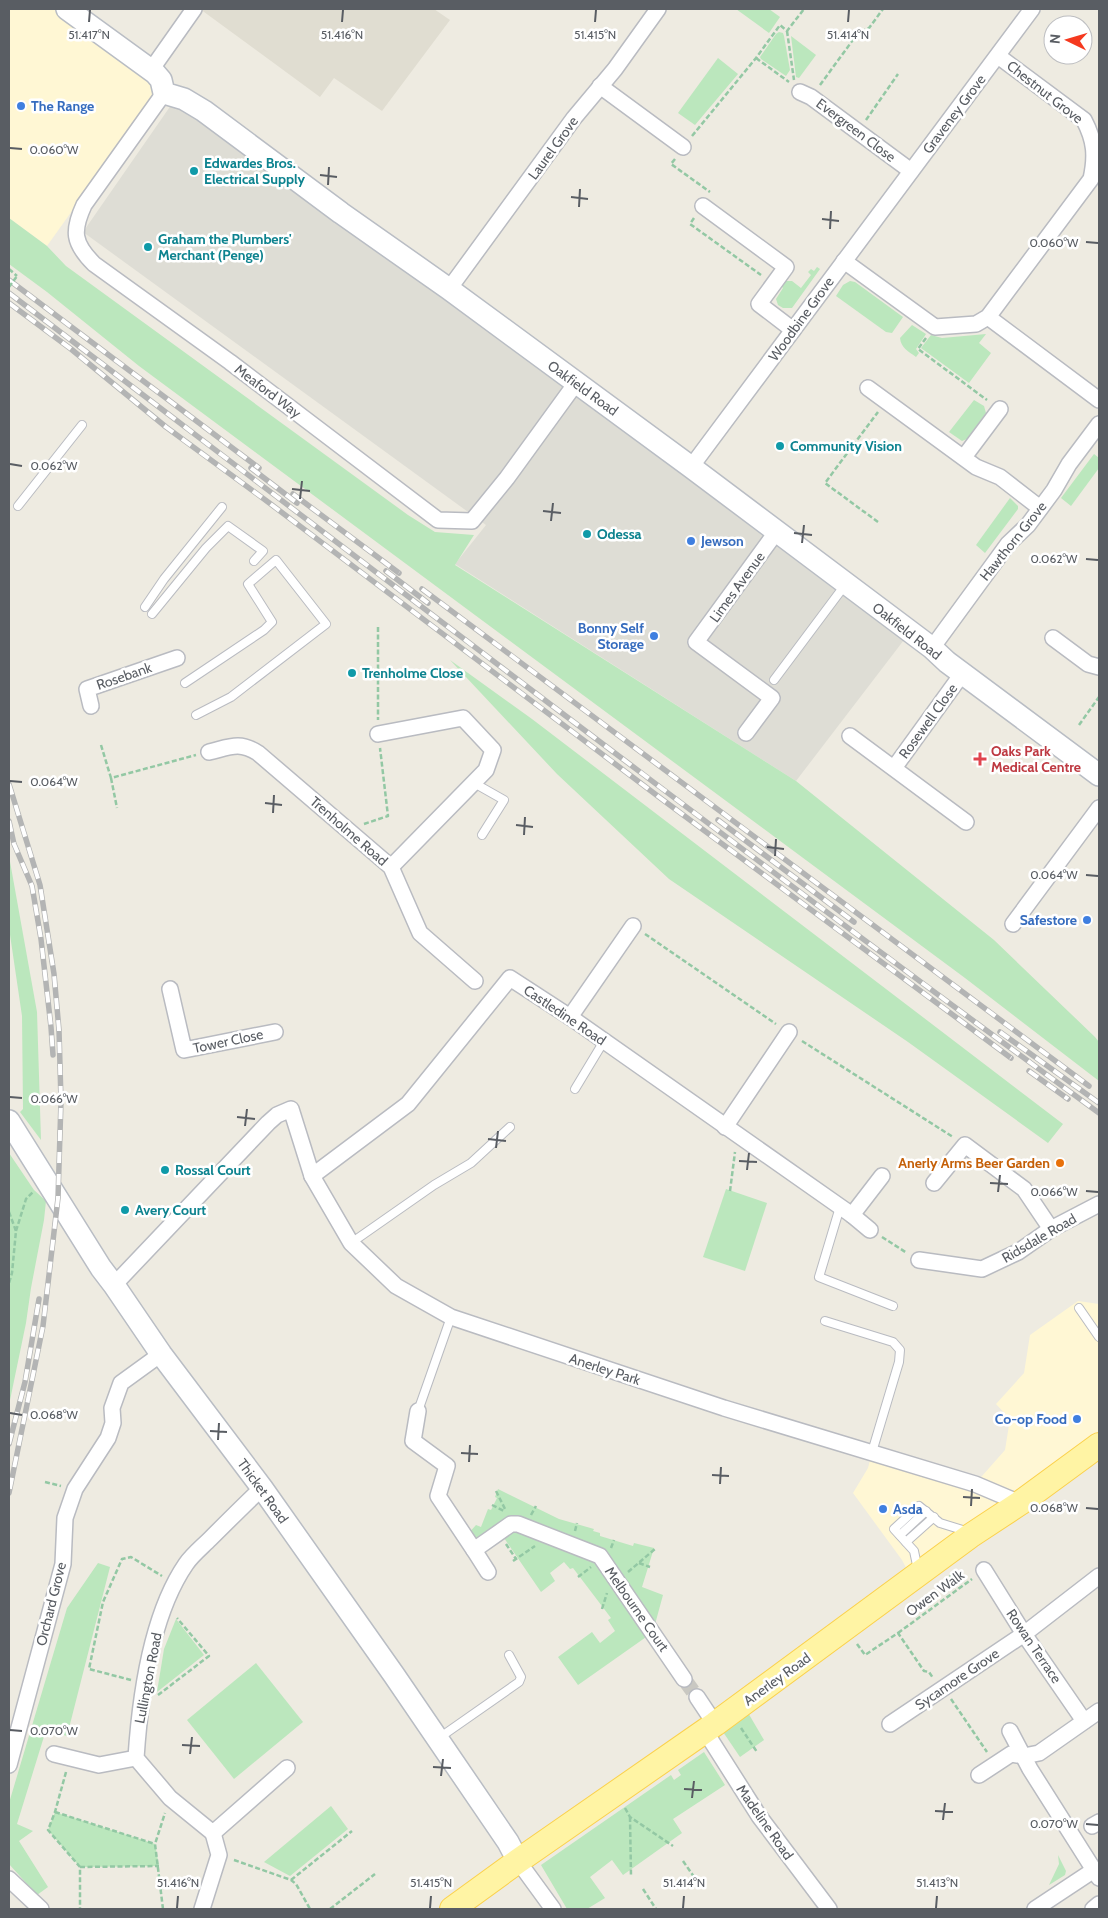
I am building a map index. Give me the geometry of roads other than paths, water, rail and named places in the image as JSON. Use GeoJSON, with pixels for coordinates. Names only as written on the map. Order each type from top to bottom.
{"type":"FeatureCollection","features":[{"type":"Feature","properties":{"kind":"main road","name":"Anerley Road"},"geometry":{"type":"LineString","coordinates":[[452,1909],[717,1723],[974,1533],[1020,1503],[1099,1445]]}},
{"type":"Feature","properties":{"kind":"street"},"geometry":{"type":"LineString","coordinates":[[68,9],[151,70],[161,80],[164,93]]}},
{"type":"Feature","properties":{"kind":"street"},"geometry":{"type":"LineString","coordinates":[[151,70],[194,9]]}},
{"type":"Feature","properties":{"kind":"street","name":"Laurel Grove"},"geometry":{"type":"LineString","coordinates":[[449,289],[600,86],[615,70],[658,9]]}},
{"type":"Feature","properties":{"kind":"street","name":"Graveney Grove"},"geometry":{"type":"LineString","coordinates":[[910,171],[1032,9]]}},
{"type":"Feature","properties":{"kind":"street","name":"Chestnut Grove"},"geometry":{"type":"LineString","coordinates":[[988,317],[1092,178],[1096,159],[1095,132],[1084,120],[998,56]]}},
{"type":"Feature","properties":{"kind":"street"},"geometry":{"type":"LineString","coordinates":[[600,86],[684,147]]}},
{"type":"Feature","properties":{"kind":"street","name":"Oakfield Road"},"geometry":{"type":"LineString","coordinates":[[164,93],[184,99],[204,111],[340,213],[449,289],[847,583],[932,648],[962,674],[1099,775]]}},
{"type":"Feature","properties":{"kind":"street","name":"Meaford Way"},"geometry":{"type":"LineString","coordinates":[[164,93],[84,205],[77,220],[76,235],[82,252],[94,264],[230,362],[438,520],[472,521],[507,478],[576,383]]}},
{"type":"Feature","properties":{"kind":"street","name":"Evergreen Close"},"geometry":{"type":"LineString","coordinates":[[806,94],[910,171]]}},
{"type":"Feature","properties":{"kind":"street","name":"Woodbine Grove"},"geometry":{"type":"LineString","coordinates":[[691,467],[910,171]]}},
{"type":"Feature","properties":{"kind":"street"},"geometry":{"type":"LineString","coordinates":[[703,206],[786,267],[759,304],[793,330]]}},
{"type":"Feature","properties":{"kind":"street"},"geometry":{"type":"LineString","coordinates":[[844,261],[935,327],[976,324],[988,317],[1099,400]]}},
{"type":"Feature","properties":{"kind":"street"},"geometry":{"type":"LineString","coordinates":[[868,388],[976,467],[1000,477],[1040,508]]}},
{"type":"Feature","properties":{"kind":"street"},"geometry":{"type":"LineString","coordinates":[[964,457],[1000,409]]}},
{"type":"Feature","properties":{"kind":"street","name":"Hawthorn Grove"},"geometry":{"type":"LineString","coordinates":[[932,648],[1008,544],[1028,525],[1069,464],[1097,432]]}},
{"type":"Feature","properties":{"kind":"street","name":"Limes Avenue"},"geometry":{"type":"LineString","coordinates":[[746,733],[772,698],[696,642],[777,531]]}},
{"type":"Feature","properties":{"kind":"street"},"geometry":{"type":"LineString","coordinates":[[1053,638],[1088,664],[1099,667]]}},
{"type":"Feature","properties":{"kind":"street","name":"Rosebank"},"geometry":{"type":"LineString","coordinates":[[91,706],[87,689],[177,658]]}},
{"type":"Feature","properties":{"kind":"street","name":"Rosewell Close"},"geometry":{"type":"LineString","coordinates":[[894,768],[962,674]]}},
{"type":"Feature","properties":{"kind":"street"},"geometry":{"type":"LineString","coordinates":[[378,734],[463,718],[493,750],[486,770],[391,867]]}},
{"type":"Feature","properties":{"kind":"street","name":"Rosewell Close"},"geometry":{"type":"LineString","coordinates":[[850,736],[966,822]]}},
{"type":"Feature","properties":{"kind":"street","name":"Trenholme Road"},"geometry":{"type":"LineString","coordinates":[[209,752],[237,746],[247,746],[258,753],[391,867],[420,933],[475,981]]}},
{"type":"Feature","properties":{"kind":"street"},"geometry":{"type":"LineString","coordinates":[[1013,924],[1099,808]]}},
{"type":"Feature","properties":{"kind":"street"},"geometry":{"type":"LineString","coordinates":[[570,1017],[633,926]]}},
{"type":"Feature","properties":{"kind":"street","name":"Castledine Road"},"geometry":{"type":"LineString","coordinates":[[312,1176],[408,1104],[510,978],[570,1017],[846,1211],[870,1230]]}},
{"type":"Feature","properties":{"kind":"street","name":"Tower Close"},"geometry":{"type":"LineString","coordinates":[[170,989],[184,1050],[275,1032]]}},
{"type":"Feature","properties":{"kind":"street"},"geometry":{"type":"LineString","coordinates":[[731,1131],[789,1032]]}},
{"type":"Feature","properties":{"kind":"street","name":"Anerley Park"},"geometry":{"type":"LineString","coordinates":[[114,1285],[268,1123],[277,1115],[291,1109],[312,1176],[351,1243],[396,1286],[451,1317],[696,1399],[975,1484],[1020,1503]]}},
{"type":"Feature","properties":{"kind":"street","name":"Thicket Road"},"geometry":{"type":"LineString","coordinates":[[9,1121],[101,1268],[161,1354],[262,1488],[438,1739],[508,1842],[518,1861]]}},
{"type":"Feature","properties":{"kind":"street"},"geometry":{"type":"LineString","coordinates":[[934,1183],[965,1145],[1024,1189],[1051,1229]]}},
{"type":"Feature","properties":{"kind":"street"},"geometry":{"type":"LineString","coordinates":[[846,1211],[882,1176]]}},
{"type":"Feature","properties":{"kind":"street","name":"Ridsdale Road"},"geometry":{"type":"LineString","coordinates":[[919,1260],[982,1269],[1018,1252],[1051,1229],[1099,1204]]}},
{"type":"Feature","properties":{"kind":"street","name":"Orchard Grove"},"geometry":{"type":"LineString","coordinates":[[9,1765],[63,1564],[65,1518],[75,1489],[108,1438],[113,1422],[112,1408],[121,1383],[161,1354]]}},
{"type":"Feature","properties":{"kind":"street"},"geometry":{"type":"LineString","coordinates":[[418,1411],[413,1441],[447,1466],[438,1496],[488,1572]]}},
{"type":"Feature","properties":{"kind":"street","name":"Lullington Road"},"geometry":{"type":"LineString","coordinates":[[136,1758],[139,1710],[149,1658],[165,1604],[174,1583],[186,1562],[262,1488]]}},
{"type":"Feature","properties":{"kind":"street","name":"Melbourne Court"},"geometry":{"type":"LineString","coordinates":[[474,1550],[509,1518],[518,1524],[600,1556],[684,1679]]}},
{"type":"Feature","properties":{"kind":"street","name":"Rowan Terrace"},"geometry":{"type":"LineString","coordinates":[[984,1570],[1024,1634],[1084,1721]]}},
{"type":"Feature","properties":{"kind":"street","name":"Sycamore Grove"},"geometry":{"type":"LineString","coordinates":[[890,1724],[1024,1634],[1099,1576]]}},
{"type":"Feature","properties":{"kind":"street"},"geometry":{"type":"LineString","coordinates":[[697,1697],[717,1723]]}},
{"type":"Feature","properties":{"kind":"street"},"geometry":{"type":"LineString","coordinates":[[979,1775],[1011,1754],[1024,1756],[1039,1753],[1099,1711]]}},
{"type":"Feature","properties":{"kind":"street","name":"Madeline Road"},"geometry":{"type":"LineString","coordinates":[[717,1723],[758,1816],[829,1909]]}},
{"type":"Feature","properties":{"kind":"street"},"geometry":{"type":"LineString","coordinates":[[1010,1731],[1030,1769],[1097,1874],[1035,1909]]}},
{"type":"Feature","properties":{"kind":"street"},"geometry":{"type":"LineString","coordinates":[[54,1754],[100,1766],[136,1758],[170,1798],[214,1833],[219,1855],[202,1909]]}},
{"type":"Feature","properties":{"kind":"street"},"geometry":{"type":"LineString","coordinates":[[214,1833],[287,1768]]}},
{"type":"Feature","properties":{"kind":"street"},"geometry":{"type":"LineString","coordinates":[[518,1861],[553,1909]]}},
{"type":"Feature","properties":{"kind":"street"},"geometry":{"type":"LineString","coordinates":[[9,1879],[41,1909]]}},
{"type":"Feature","properties":{"kind":"street"},"geometry":{"type":"LineString","coordinates":[[1092,1909],[1099,1904]]}},
{"type":"Feature","properties":{"kind":"lane"},"geometry":{"type":"LineString","coordinates":[[18,506],[82,425]]}},
{"type":"Feature","properties":{"kind":"lane"},"geometry":{"type":"LineString","coordinates":[[145,607],[164,578],[222,507]]}},
{"type":"Feature","properties":{"kind":"lane"},"geometry":{"type":"LineString","coordinates":[[152,614],[206,548],[228,526],[263,551],[254,561]]}},
{"type":"Feature","properties":{"kind":"lane"},"geometry":{"type":"LineString","coordinates":[[185,683],[264,630],[272,622],[248,584],[276,560],[326,624],[231,697],[196,715]]}},
{"type":"Feature","properties":{"kind":"lane"},"geometry":{"type":"LineString","coordinates":[[774,680],[847,583]]}},
{"type":"Feature","properties":{"kind":"lane"},"geometry":{"type":"LineString","coordinates":[[474,783],[504,800],[482,835]]}},
{"type":"Feature","properties":{"kind":"lane"},"geometry":{"type":"LineString","coordinates":[[575,1089],[604,1041]]}},
{"type":"Feature","properties":{"kind":"lane"},"geometry":{"type":"LineString","coordinates":[[351,1243],[434,1185],[471,1163],[510,1127]]}},
{"type":"Feature","properties":{"kind":"lane"},"geometry":{"type":"LineString","coordinates":[[846,1211],[819,1276],[893,1306]]}},
{"type":"Feature","properties":{"kind":"lane"},"geometry":{"type":"LineString","coordinates":[[1079,1308],[1099,1337]]}},
{"type":"Feature","properties":{"kind":"lane"},"geometry":{"type":"LineString","coordinates":[[418,1411],[451,1317]]}},
{"type":"Feature","properties":{"kind":"lane"},"geometry":{"type":"LineString","coordinates":[[825,1321],[893,1342],[900,1350],[899,1362],[872,1452]]}},
{"type":"Feature","properties":{"kind":"lane"},"geometry":{"type":"LineString","coordinates":[[918,1574],[914,1551],[894,1529],[919,1506],[940,1522],[974,1533]]}},
{"type":"Feature","properties":{"kind":"lane"},"geometry":{"type":"LineString","coordinates":[[906,1542],[934,1517]]}},
{"type":"Feature","properties":{"kind":"lane"},"geometry":{"type":"LineString","coordinates":[[438,1739],[519,1682],[521,1677],[509,1655]]}},
{"type":"Feature","properties":{"kind":"tunnel"},"geometry":{"type":"LineString","coordinates":[[684,1679],[697,1697]]}},
{"type":"Feature","properties":{"kind":"railway"},"geometry":{"type":"LineString","coordinates":[[9,280],[259,468]]}},
{"type":"Feature","properties":{"kind":"railway"},"geometry":{"type":"LineString","coordinates":[[9,293],[688,808],[1099,1113]]}},
{"type":"Feature","properties":{"kind":"railway"},"geometry":{"type":"LineString","coordinates":[[9,303],[71,349],[166,427],[1011,1058]]}},
{"type":"Feature","properties":{"kind":"railway"},"geometry":{"type":"LineString","coordinates":[[251,468],[297,503]]}},
{"type":"Feature","properties":{"kind":"railway"},"geometry":{"type":"LineString","coordinates":[[293,494],[399,573]]}},
{"type":"Feature","properties":{"kind":"railway"},"geometry":{"type":"LineString","coordinates":[[386,571],[428,603]]}},
{"type":"Feature","properties":{"kind":"railway"},"geometry":{"type":"LineString","coordinates":[[422,589],[1089,1086]]}},
{"type":"Feature","properties":{"kind":"railway"},"geometry":{"type":"LineString","coordinates":[[9,784],[40,885],[54,974],[59,1030],[61,1101],[58,1198],[43,1326],[9,1493]]}},
{"type":"Feature","properties":{"kind":"railway"},"geometry":{"type":"LineString","coordinates":[[718,820],[854,922]]}},
{"type":"Feature","properties":{"kind":"railway"},"geometry":{"type":"LineString","coordinates":[[9,821],[14,844],[32,886],[41,939],[53,1055]]}},
{"type":"Feature","properties":{"kind":"railway"},"geometry":{"type":"LineString","coordinates":[[1000,1032],[1099,1103]]}},
{"type":"Feature","properties":{"kind":"railway"},"geometry":{"type":"LineString","coordinates":[[1029,1071],[1068,1099]]}},
{"type":"Feature","properties":{"kind":"railway"},"geometry":{"type":"LineString","coordinates":[[9,1444],[25,1382],[39,1299]]}},
{"type":"Feature","properties":{"kind":"place","name":"The Range"},"geometry":{"type":"Point","coordinates":[21,106]}},
{"type":"Feature","properties":{"kind":"place","name":"Edwardes Bros. Electrical Supply"},"geometry":{"type":"Point","coordinates":[194,171]}},
{"type":"Feature","properties":{"kind":"place","name":"Graham the Plumbers' Merchant (Penge)"},"geometry":{"type":"Point","coordinates":[148,247]}},
{"type":"Feature","properties":{"kind":"place","name":"Community Vision"},"geometry":{"type":"Point","coordinates":[780,446]}},
{"type":"Feature","properties":{"kind":"place","name":"Odessa"},"geometry":{"type":"Point","coordinates":[587,534]}},
{"type":"Feature","properties":{"kind":"place","name":"Jewson"},"geometry":{"type":"Point","coordinates":[691,541]}},
{"type":"Feature","properties":{"kind":"place","name":"Bonny Self Storage"},"geometry":{"type":"Point","coordinates":[654,636]}},
{"type":"Feature","properties":{"kind":"place","name":"Trenholme Close"},"geometry":{"type":"Point","coordinates":[352,673]}},
{"type":"Feature","properties":{"kind":"place","name":"Oaks Park Medical Centre"},"geometry":{"type":"Point","coordinates":[980,759]}},
{"type":"Feature","properties":{"kind":"place","name":"Safestore"},"geometry":{"type":"Point","coordinates":[1087,920]}},
{"type":"Feature","properties":{"kind":"place","name":"Anerly Arms Beer Garden"},"geometry":{"type":"Point","coordinates":[1060,1163]}},
{"type":"Feature","properties":{"kind":"place","name":"Rossal Court"},"geometry":{"type":"Point","coordinates":[165,1170]}},
{"type":"Feature","properties":{"kind":"place","name":"Avery Court"},"geometry":{"type":"Point","coordinates":[125,1210]}},
{"type":"Feature","properties":{"kind":"place","name":"Co-op Food"},"geometry":{"type":"Point","coordinates":[1077,1419]}},
{"type":"Feature","properties":{"kind":"place","name":"Asda"},"geometry":{"type":"Point","coordinates":[883,1509]}}]}
